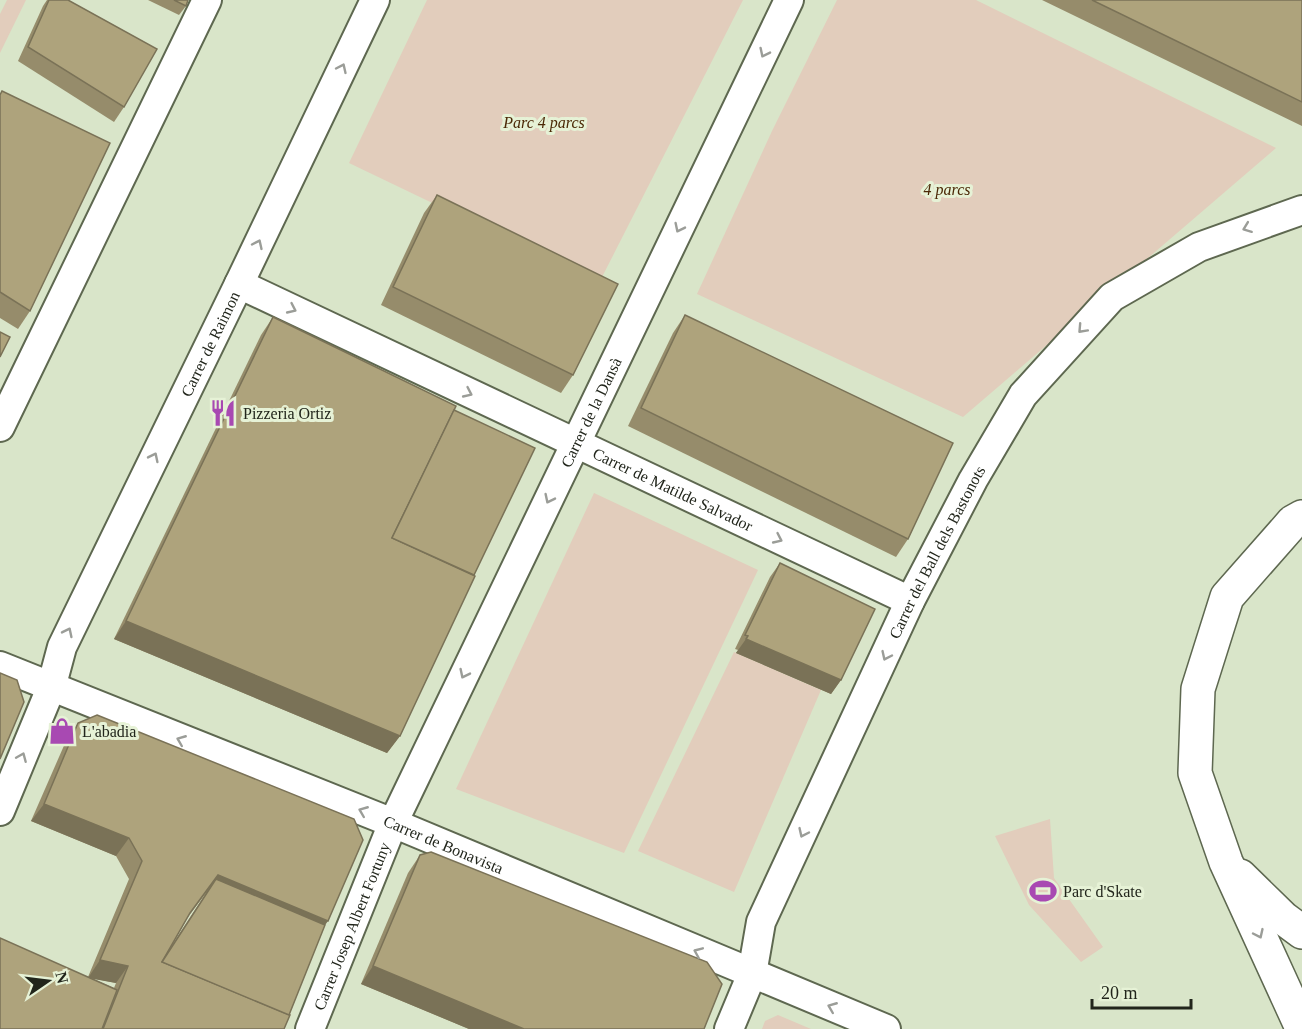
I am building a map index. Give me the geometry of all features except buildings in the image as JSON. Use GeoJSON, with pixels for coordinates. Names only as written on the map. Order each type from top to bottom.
{"type":"FeatureCollection","features":[{"type":"Feature","properties":{"kind":"highway"},"geometry":{"type":"LineString","coordinates":[[1302,517],[1293,522],[1227,597],[1198,689],[1195,774],[1226,862],[1302,1028]]}},
{"type":"Feature","properties":{"kind":"highway"},"geometry":{"type":"LineString","coordinates":[[1226,862],[1283,918],[1302,932]]}},
{"type":"Feature","properties":{"kind":"street"},"geometry":{"type":"LineString","coordinates":[[0,427],[207,0]]}},
{"type":"Feature","properties":{"kind":"street","name":"Carrer de Raimon"},"geometry":{"type":"LineString","coordinates":[[0,811],[51,688],[62,646],[240,284],[375,0]]}},
{"type":"Feature","properties":{"kind":"street","name":"Carrer de la Dansà"},"geometry":{"type":"LineString","coordinates":[[393,823],[789,0]]}},
{"type":"Feature","properties":{"kind":"street","name":"Carrer del Ball dels Bastonots"},"geometry":{"type":"LineString","coordinates":[[729,1029],[752,974],[761,921],[910,601],[974,480],[1023,395],[1112,297],[1199,247],[1302,210]]}},
{"type":"Feature","properties":{"kind":"street","name":"Carrer de Matilde Salvador"},"geometry":{"type":"LineString","coordinates":[[240,284],[910,601]]}},
{"type":"Feature","properties":{"kind":"street","name":"Carrer de Bonavista"},"geometry":{"type":"LineString","coordinates":[[0,666],[393,823],[886,1029]]}},
{"type":"Feature","properties":{"kind":"street","name":"Carrer Josep Albert Fortuny"},"geometry":{"type":"LineString","coordinates":[[310,1029],[393,823]]}},
{"type":"Feature","properties":{"kind":"green space"},"geometry":{"type":"Polygon","coordinates":[[[7,0],[26,0],[0,53],[0,14],[7,0]]]}},
{"type":"Feature","properties":{"kind":"green space","name":"Parc 4 parcs"},"geometry":{"type":"Polygon","coordinates":[[[427,0],[743,0],[599,283],[349,163],[427,0]]]}},
{"type":"Feature","properties":{"kind":"green space","name":"4 parcs"},"geometry":{"type":"Polygon","coordinates":[[[837,0],[976,0],[1276,148],[963,417],[697,294],[772,131],[837,0]]]}},
{"type":"Feature","properties":{"kind":"green space"},"geometry":{"type":"Polygon","coordinates":[[[594,493],[758,570],[624,853],[456,789],[594,493]]]}},
{"type":"Feature","properties":{"kind":"green space"},"geometry":{"type":"Polygon","coordinates":[[[734,652],[821,690],[734,892],[638,851],[734,652]]]}},
{"type":"Feature","properties":{"kind":"green space","name":"Parc d'Skate"},"geometry":{"type":"Polygon","coordinates":[[[1050,819],[1054,878],[1103,947],[1081,962],[1029,905],[995,836],[1050,819]]]}},
{"type":"Feature","properties":{"kind":"green space"},"geometry":{"type":"Polygon","coordinates":[[[778,1015],[811,1029],[762,1029],[765,1021],[778,1015]]]}},
{"type":"Feature","properties":{"kind":"place","name":"Pizzeria Ortiz"},"geometry":{"type":"Point","coordinates":[223,413]}},
{"type":"Feature","properties":{"kind":"place","name":"L'abadia"},"geometry":{"type":"Point","coordinates":[62,731]}},
{"type":"Feature","properties":{"kind":"place","name":"Parc d'Skate"},"geometry":{"type":"Point","coordinates":[1043,891]}}]}
